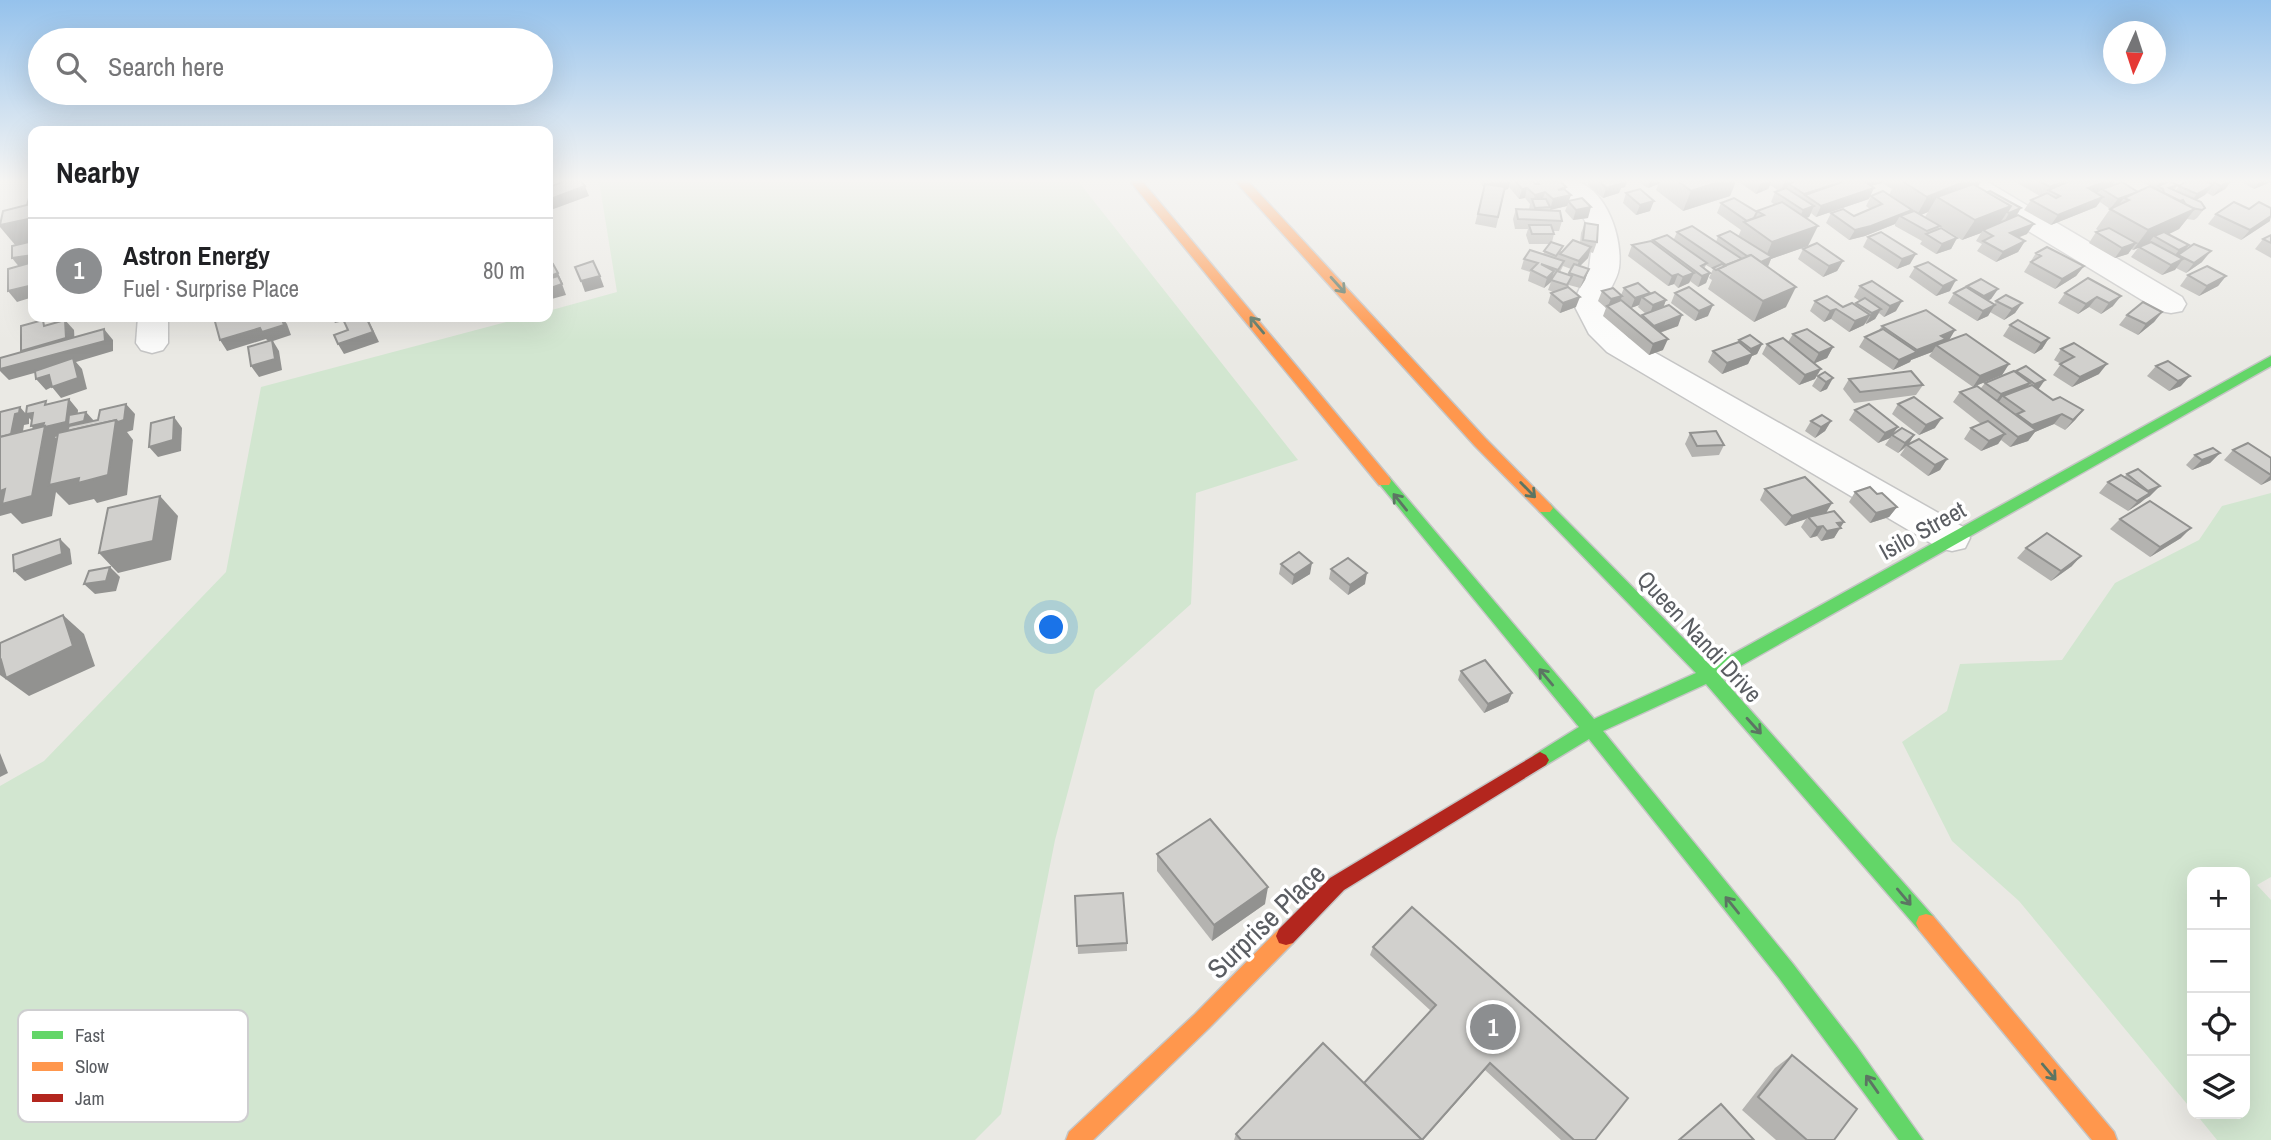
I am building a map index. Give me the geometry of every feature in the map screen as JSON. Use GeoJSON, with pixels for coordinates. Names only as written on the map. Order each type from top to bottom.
{"type":"FeatureCollection","features":[{"type":"Feature","properties":{"kind":"main road"},"geometry":{"type":"LineString","coordinates":[[1180,234],[1443,555],[1590,729],[1833,1030],[1912,1140]]}},
{"type":"Feature","properties":{"kind":"main road","name":"Queen Nandi Drive"},"geometry":{"type":"LineString","coordinates":[[1290,234],[1480,442],[1709,675],[1880,867],[2106,1140]]}},
{"type":"Feature","properties":{"kind":"main road","name":"Isilo Street"},"geometry":{"type":"LineString","coordinates":[[1590,729],[1709,675],[2271,360]]}},
{"type":"Feature","properties":{"kind":"main road","name":"Surprise Place"},"geometry":{"type":"LineString","coordinates":[[1077,1140],[1202,1021],[1337,884],[1590,729]]}},
{"type":"Feature","properties":{"kind":"street"},"geometry":{"type":"LineString","coordinates":[[1602,234],[1604,270],[1588,303],[1600,327],[1618,345],[1952,538]]}},
{"type":"Feature","properties":{"kind":"street"},"geometry":{"type":"LineString","coordinates":[[2053,234],[2171,304]]}},
{"type":"Feature","properties":{"kind":"green space"},"geometry":{"type":"Polygon","coordinates":[[[608,234],[1120,234],[1298,460],[1196,493],[1191,604],[1095,690],[1055,840],[1001,1114],[975,1140],[0,1140],[0,786],[44,761],[226,572],[261,387],[506,322],[553,322],[553,310],[617,292],[608,234]]]}},
{"type":"Feature","properties":{"kind":"green space"},"geometry":{"type":"Polygon","coordinates":[[[2271,493],[2271,877],[2257,885],[2271,900],[2271,1140],[2217,1140],[2200,1119],[2250,1119],[2250,867],[2187,867],[2187,1104],[2019,901],[1952,841],[1902,742],[1947,711],[1960,664],[2062,660],[2115,583],[2199,540],[2222,506],[2271,493]]]}},
{"type":"Feature","properties":{"kind":"building"},"geometry":{"type":"Polygon","coordinates":[[[1584,234],[1597,234],[1597,242],[1583,240],[1584,234]]]}},
{"type":"Feature","properties":{"kind":"building"},"geometry":{"type":"Polygon","coordinates":[[[1680,234],[1704,234],[1742,259],[1726,265],[1680,234]]]}},
{"type":"Feature","properties":{"kind":"building"},"geometry":{"type":"Polygon","coordinates":[[[1735,234],[1772,257],[1761,262],[1751,255],[1747,256],[1718,236],[1735,234]]]}},
{"type":"Feature","properties":{"kind":"building"},"geometry":{"type":"Polygon","coordinates":[[[1761,234],[1794,234],[1772,242],[1761,234]]]}},
{"type":"Feature","properties":{"kind":"building"},"geometry":{"type":"Polygon","coordinates":[[[1884,234],[1916,254],[1902,259],[1868,237],[1884,234]]]}},
{"type":"Feature","properties":{"kind":"building"},"geometry":{"type":"Polygon","coordinates":[[[1926,234],[1951,234],[1957,238],[1942,244],[1926,234]]]}},
{"type":"Feature","properties":{"kind":"building"},"geometry":{"type":"Polygon","coordinates":[[[1990,234],[2012,234],[2025,241],[2003,252],[1983,241],[1993,236],[1990,234]]]}},
{"type":"Feature","properties":{"kind":"building"},"geometry":{"type":"Polygon","coordinates":[[[2100,234],[2120,234],[2136,243],[2122,248],[2100,234]]]}},
{"type":"Feature","properties":{"kind":"building"},"geometry":{"type":"Polygon","coordinates":[[[2168,234],[2189,245],[2179,250],[2154,236],[2168,234]]]}},
{"type":"Feature","properties":{"kind":"building"},"geometry":{"type":"Polygon","coordinates":[[[1667,235],[1707,263],[1701,266],[1710,273],[1702,276],[1653,240],[1667,235]]]}},
{"type":"Feature","properties":{"kind":"building"},"geometry":{"type":"Polygon","coordinates":[[[2271,235],[2271,243],[2263,239],[2271,235]]]}},
{"type":"Feature","properties":{"kind":"building"},"geometry":{"type":"Polygon","coordinates":[[[1573,240],[1591,247],[1579,261],[1560,254],[1573,240]]]}},
{"type":"Feature","properties":{"kind":"building"},"geometry":{"type":"Polygon","coordinates":[[[1651,241],[1694,273],[1683,277],[1678,274],[1672,276],[1632,245],[1651,241]]]}},
{"type":"Feature","properties":{"kind":"building"},"geometry":{"type":"Polygon","coordinates":[[[28,242],[28,256],[12,258],[12,246],[28,242]]]}},
{"type":"Feature","properties":{"kind":"building"},"geometry":{"type":"Polygon","coordinates":[[[1551,242],[1563,246],[1556,256],[1544,251],[1551,242]]]}},
{"type":"Feature","properties":{"kind":"building"},"geometry":{"type":"Polygon","coordinates":[[[2151,242],[2183,259],[2171,265],[2139,247],[2151,242]]]}},
{"type":"Feature","properties":{"kind":"building"},"geometry":{"type":"Polygon","coordinates":[[[1817,243],[1843,261],[1829,266],[1803,249],[1817,243]]]}},
{"type":"Feature","properties":{"kind":"building"},"geometry":{"type":"Polygon","coordinates":[[[2194,244],[2211,251],[2194,263],[2178,255],[2194,244]]]}},
{"type":"Feature","properties":{"kind":"building"},"geometry":{"type":"Polygon","coordinates":[[[2047,247],[2084,266],[2062,279],[2031,262],[2041,256],[2036,253],[2047,247]]]}},
{"type":"Feature","properties":{"kind":"building"},"geometry":{"type":"Polygon","coordinates":[[[1530,250],[1564,261],[1558,270],[1541,264],[1554,271],[1547,278],[1531,270],[1538,263],[1524,259],[1530,250]]]}},
{"type":"Feature","properties":{"kind":"building"},"geometry":{"type":"Polygon","coordinates":[[[1751,255],[1796,287],[1763,301],[1717,269],[1751,255]]]}},
{"type":"Feature","properties":{"kind":"building"},"geometry":{"type":"Polygon","coordinates":[[[593,261],[600,276],[581,281],[575,267],[593,261]]]}},
{"type":"Feature","properties":{"kind":"building"},"geometry":{"type":"Polygon","coordinates":[[[1928,262],[1956,280],[1943,286],[1915,267],[1928,262]]]}},
{"type":"Feature","properties":{"kind":"building"},"geometry":{"type":"Polygon","coordinates":[[[28,263],[28,286],[8,291],[8,269],[28,263]]]}},
{"type":"Feature","properties":{"kind":"building"},"geometry":{"type":"Polygon","coordinates":[[[1574,264],[1589,269],[1584,278],[1569,273],[1574,264]]]}},
{"type":"Feature","properties":{"kind":"building"},"geometry":{"type":"Polygon","coordinates":[[[2207,266],[2226,276],[2207,286],[2188,275],[2207,266]]]}},
{"type":"Feature","properties":{"kind":"building"},"geometry":{"type":"Polygon","coordinates":[[[1557,271],[1572,276],[1567,285],[1551,280],[1557,271]]]}},
{"type":"Feature","properties":{"kind":"building"},"geometry":{"type":"Polygon","coordinates":[[[558,276],[562,284],[553,287],[553,278],[558,276]]]}},
{"type":"Feature","properties":{"kind":"building"},"geometry":{"type":"Polygon","coordinates":[[[2088,278],[2121,296],[2109,303],[2097,297],[2086,304],[2065,293],[2088,278]]]}},
{"type":"Feature","properties":{"kind":"building"},"geometry":{"type":"Polygon","coordinates":[[[1981,279],[1998,289],[1984,296],[1967,286],[1981,279]]]}},
{"type":"Feature","properties":{"kind":"building"},"geometry":{"type":"Polygon","coordinates":[[[1872,281],[1902,301],[1890,306],[1860,286],[1872,281]]]}},
{"type":"Feature","properties":{"kind":"building"},"geometry":{"type":"Polygon","coordinates":[[[1638,283],[1650,293],[1635,298],[1624,288],[1638,283]]]}},
{"type":"Feature","properties":{"kind":"building"},"geometry":{"type":"Polygon","coordinates":[[[1568,287],[1580,297],[1563,303],[1551,293],[1568,287]]]}},
{"type":"Feature","properties":{"kind":"building"},"geometry":{"type":"Polygon","coordinates":[[[1689,287],[1713,305],[1699,311],[1675,293],[1689,287]]]}},
{"type":"Feature","properties":{"kind":"building"},"geometry":{"type":"Polygon","coordinates":[[[1966,287],[1995,305],[1983,311],[1954,293],[1966,287]]]}},
{"type":"Feature","properties":{"kind":"building"},"geometry":{"type":"Polygon","coordinates":[[[1613,288],[1622,296],[1611,299],[1602,291],[1613,288]]]}},
{"type":"Feature","properties":{"kind":"building"},"geometry":{"type":"Polygon","coordinates":[[[1655,292],[1666,300],[1653,305],[1642,297],[1655,292]]]}},
{"type":"Feature","properties":{"kind":"building"},"geometry":{"type":"Polygon","coordinates":[[[2006,295],[2022,303],[2012,309],[1996,301],[2006,295]]]}},
{"type":"Feature","properties":{"kind":"building"},"geometry":{"type":"Polygon","coordinates":[[[1827,296],[1843,307],[1852,303],[1870,315],[1855,321],[1836,309],[1830,311],[1815,301],[1827,296]]]}},
{"type":"Feature","properties":{"kind":"building"},"geometry":{"type":"Polygon","coordinates":[[[1865,298],[1881,309],[1872,313],[1856,303],[1865,298]]]}},
{"type":"Feature","properties":{"kind":"building"},"geometry":{"type":"Polygon","coordinates":[[[1621,300],[1668,339],[1653,344],[1607,306],[1621,300]]]}},
{"type":"Feature","properties":{"kind":"building"},"geometry":{"type":"Polygon","coordinates":[[[2143,302],[2162,312],[2146,324],[2127,315],[2143,302]]]}},
{"type":"Feature","properties":{"kind":"building"},"geometry":{"type":"Polygon","coordinates":[[[1669,305],[1682,315],[1654,326],[1642,315],[1669,305]]]}},
{"type":"Feature","properties":{"kind":"building"},"geometry":{"type":"Polygon","coordinates":[[[1926,310],[1955,330],[1941,336],[1946,339],[1917,350],[1882,326],[1926,310]]]}},
{"type":"Feature","properties":{"kind":"building"},"geometry":{"type":"Polygon","coordinates":[[[2018,320],[2049,338],[2041,343],[2010,325],[2018,320]]]}},
{"type":"Feature","properties":{"kind":"building"},"geometry":{"type":"Polygon","coordinates":[[[36,322],[43,322],[44,326],[65,322],[66,338],[21,351],[21,326],[36,322]]]}},
{"type":"Feature","properties":{"kind":"building"},"geometry":{"type":"Polygon","coordinates":[[[215,322],[283,322],[284,325],[262,332],[260,328],[220,340],[215,322]]]}},
{"type":"Feature","properties":{"kind":"building"},"geometry":{"type":"Polygon","coordinates":[[[344,322],[368,322],[373,332],[338,344],[334,335],[348,330],[344,322]]]}},
{"type":"Feature","properties":{"kind":"building"},"geometry":{"type":"Polygon","coordinates":[[[104,329],[105,341],[0,369],[0,358],[104,329]]]}},
{"type":"Feature","properties":{"kind":"building"},"geometry":{"type":"Polygon","coordinates":[[[1807,329],[1833,347],[1819,353],[1793,334],[1807,329]]]}},
{"type":"Feature","properties":{"kind":"building"},"geometry":{"type":"Polygon","coordinates":[[[1883,329],[1917,352],[1899,360],[1865,337],[1883,329]]]}},
{"type":"Feature","properties":{"kind":"building"},"geometry":{"type":"Polygon","coordinates":[[[1966,334],[2009,364],[1980,376],[1936,345],[1966,334]]]}},
{"type":"Feature","properties":{"kind":"building"},"geometry":{"type":"Polygon","coordinates":[[[1750,335],[1762,344],[1751,349],[1739,340],[1750,335]]]}},
{"type":"Feature","properties":{"kind":"building"},"geometry":{"type":"Polygon","coordinates":[[[1783,338],[1821,369],[1805,375],[1767,344],[1783,338]]]}},
{"type":"Feature","properties":{"kind":"building"},"geometry":{"type":"Polygon","coordinates":[[[272,340],[275,359],[251,366],[248,347],[272,340]]]}},
{"type":"Feature","properties":{"kind":"building"},"geometry":{"type":"Polygon","coordinates":[[[1739,342],[1753,354],[1727,363],[1713,351],[1739,342]]]}},
{"type":"Feature","properties":{"kind":"building"},"geometry":{"type":"Polygon","coordinates":[[[2074,343],[2107,364],[2080,377],[2060,364],[2074,357],[2061,349],[2074,343]]]}},
{"type":"Feature","properties":{"kind":"building"},"geometry":{"type":"Polygon","coordinates":[[[73,358],[78,378],[52,387],[49,375],[36,379],[35,371],[73,358]]]}},
{"type":"Feature","properties":{"kind":"building"},"geometry":{"type":"Polygon","coordinates":[[[2168,361],[2190,376],[2178,381],[2156,366],[2168,361]]]}},
{"type":"Feature","properties":{"kind":"building"},"geometry":{"type":"Polygon","coordinates":[[[2026,366],[2045,380],[2035,384],[2016,371],[2026,366]]]}},
{"type":"Feature","properties":{"kind":"building"},"geometry":{"type":"Polygon","coordinates":[[[1911,371],[1923,385],[1860,392],[1849,379],[1911,371]]]}},
{"type":"Feature","properties":{"kind":"building"},"geometry":{"type":"Polygon","coordinates":[[[2014,371],[2030,383],[2001,394],[1985,383],[2014,371]]]}},
{"type":"Feature","properties":{"kind":"building"},"geometry":{"type":"Polygon","coordinates":[[[1825,372],[1833,378],[1826,382],[1818,376],[1825,372]]]}},
{"type":"Feature","properties":{"kind":"building"},"geometry":{"type":"Polygon","coordinates":[[[2032,385],[2053,400],[2060,397],[2083,410],[2073,420],[2062,414],[2032,425],[2017,414],[2024,411],[2003,396],[2032,385]]]}},
{"type":"Feature","properties":{"kind":"building"},"geometry":{"type":"Polygon","coordinates":[[[1977,386],[2036,430],[2018,437],[1960,392],[1977,386]]]}},
{"type":"Feature","properties":{"kind":"building"},"geometry":{"type":"Polygon","coordinates":[[[1914,397],[1942,418],[1926,425],[1898,404],[1914,397]]]}},
{"type":"Feature","properties":{"kind":"building"},"geometry":{"type":"Polygon","coordinates":[[[69,399],[66,422],[45,427],[44,423],[31,426],[33,413],[26,414],[27,406],[69,399]]]}},
{"type":"Feature","properties":{"kind":"building"},"geometry":{"type":"Polygon","coordinates":[[[126,404],[124,420],[67,431],[69,426],[98,420],[100,410],[126,404]]]}},
{"type":"Feature","properties":{"kind":"building"},"geometry":{"type":"Polygon","coordinates":[[[1869,404],[1898,427],[1885,433],[1855,410],[1869,404]]]}},
{"type":"Feature","properties":{"kind":"building"},"geometry":{"type":"Polygon","coordinates":[[[20,407],[19,413],[15,414],[11,434],[0,437],[0,412],[20,407]]]}},
{"type":"Feature","properties":{"kind":"building"},"geometry":{"type":"Polygon","coordinates":[[[86,412],[84,421],[68,425],[69,415],[86,412]]]}},
{"type":"Feature","properties":{"kind":"building"},"geometry":{"type":"Polygon","coordinates":[[[1822,415],[1831,421],[1821,427],[1811,421],[1822,415]]]}},
{"type":"Feature","properties":{"kind":"building"},"geometry":{"type":"Polygon","coordinates":[[[174,417],[173,440],[149,447],[151,423],[174,417]]]}},
{"type":"Feature","properties":{"kind":"building"},"geometry":{"type":"Polygon","coordinates":[[[116,420],[108,475],[78,483],[79,478],[49,485],[58,433],[116,420]]]}},
{"type":"Feature","properties":{"kind":"building"},"geometry":{"type":"Polygon","coordinates":[[[1988,421],[2005,434],[1989,441],[1971,428],[1988,421]]]}},
{"type":"Feature","properties":{"kind":"building"},"geometry":{"type":"Polygon","coordinates":[[[45,426],[32,496],[2,504],[5,489],[0,491],[0,437],[45,426]]]}},
{"type":"Feature","properties":{"kind":"building"},"geometry":{"type":"Polygon","coordinates":[[[1902,428],[1914,435],[1905,443],[1892,435],[1902,428]]]}},
{"type":"Feature","properties":{"kind":"building"},"geometry":{"type":"Polygon","coordinates":[[[1716,431],[1724,445],[1697,446],[1690,433],[1716,431]]]}},
{"type":"Feature","properties":{"kind":"building"},"geometry":{"type":"Polygon","coordinates":[[[1919,439],[1947,459],[1935,465],[1907,445],[1919,439]]]}},
{"type":"Feature","properties":{"kind":"building"},"geometry":{"type":"Polygon","coordinates":[[[2248,443],[2271,458],[2271,475],[2233,450],[2248,443]]]}},
{"type":"Feature","properties":{"kind":"building"},"geometry":{"type":"Polygon","coordinates":[[[2213,448],[2220,453],[2202,460],[2195,455],[2213,448]]]}},
{"type":"Feature","properties":{"kind":"building"},"geometry":{"type":"Polygon","coordinates":[[[2138,469],[2160,486],[2148,491],[2127,474],[2138,469]]]}},
{"type":"Feature","properties":{"kind":"building"},"geometry":{"type":"Polygon","coordinates":[[[2121,475],[2150,493],[2137,501],[2108,482],[2121,475]]]}},
{"type":"Feature","properties":{"kind":"building"},"geometry":{"type":"Polygon","coordinates":[[[1805,477],[1832,503],[1792,516],[1765,489],[1805,477]]]}},
{"type":"Feature","properties":{"kind":"building"},"geometry":{"type":"Polygon","coordinates":[[[1870,487],[1877,494],[1882,493],[1897,507],[1876,513],[1855,492],[1870,487]]]}},
{"type":"Feature","properties":{"kind":"building"},"geometry":{"type":"Polygon","coordinates":[[[160,496],[153,541],[99,553],[108,508],[160,496]]]}},
{"type":"Feature","properties":{"kind":"building"},"geometry":{"type":"Polygon","coordinates":[[[2150,501],[2191,528],[2160,547],[2120,519],[2150,501]]]}},
{"type":"Feature","properties":{"kind":"building"},"geometry":{"type":"Polygon","coordinates":[[[1834,511],[1844,522],[1837,523],[1841,528],[1827,531],[1823,526],[1817,527],[1808,517],[1834,511]]]}},
{"type":"Feature","properties":{"kind":"building"},"geometry":{"type":"Polygon","coordinates":[[[2047,533],[2081,556],[2061,571],[2026,548],[2047,533]]]}},
{"type":"Feature","properties":{"kind":"building"},"geometry":{"type":"Polygon","coordinates":[[[60,539],[62,554],[14,571],[13,555],[60,539]]]}},
{"type":"Feature","properties":{"kind":"building"},"geometry":{"type":"Polygon","coordinates":[[[1299,552],[1312,563],[1294,575],[1281,564],[1299,552]]]}},
{"type":"Feature","properties":{"kind":"building"},"geometry":{"type":"Polygon","coordinates":[[[1348,558],[1367,573],[1350,585],[1331,569],[1348,558]]]}},
{"type":"Feature","properties":{"kind":"building"},"geometry":{"type":"Polygon","coordinates":[[[110,567],[106,581],[84,584],[89,571],[110,567]]]}},
{"type":"Feature","properties":{"kind":"building"},"geometry":{"type":"Polygon","coordinates":[[[63,615],[73,646],[6,678],[0,661],[0,643],[63,615]]]}},
{"type":"Feature","properties":{"kind":"building"},"geometry":{"type":"Polygon","coordinates":[[[1485,660],[1512,693],[1488,704],[1461,671],[1485,660]]]}},
{"type":"Feature","properties":{"kind":"building"},"geometry":{"type":"Polygon","coordinates":[[[1210,819],[1268,887],[1214,925],[1157,854],[1210,819]]]}},
{"type":"Feature","properties":{"kind":"building"},"geometry":{"type":"Polygon","coordinates":[[[1123,893],[1127,943],[1077,946],[1075,896],[1123,893]]]}},
{"type":"Feature","properties":{"kind":"building"},"geometry":{"type":"Polygon","coordinates":[[[1412,907],[1628,1098],[1595,1140],[1574,1140],[1490,1063],[1422,1140],[1364,1083],[1436,1005],[1373,947],[1412,907]]]}},
{"type":"Feature","properties":{"kind":"building"},"geometry":{"type":"Polygon","coordinates":[[[1323,1043],[1422,1140],[1241,1140],[1236,1134],[1323,1043]]]}},
{"type":"Feature","properties":{"kind":"building"},"geometry":{"type":"Polygon","coordinates":[[[1792,1055],[1857,1109],[1834,1140],[1807,1140],[1758,1097],[1792,1055]]]}},
{"type":"Feature","properties":{"kind":"building"},"geometry":{"type":"Polygon","coordinates":[[[1721,1104],[1754,1140],[1679,1140],[1721,1104]]]}},
{"type":"Feature","properties":{"kind":"traffic: fast"},"geometry":{"type":"LineString","coordinates":[[1540,760],[1590,729],[1709,675],[2271,360]]}},
{"type":"Feature","properties":{"kind":"traffic: fast"},"geometry":{"type":"LineString","coordinates":[[1384,481],[1720,888],[1786,971],[1912,1140]]}},
{"type":"Feature","properties":{"kind":"traffic: fast"},"geometry":{"type":"LineString","coordinates":[[1545,508],[1709,675],[1926,923]]}},
{"type":"Feature","properties":{"kind":"traffic: slow"},"geometry":{"type":"LineString","coordinates":[[1180,234],[1384,481]]}},
{"type":"Feature","properties":{"kind":"traffic: slow"},"geometry":{"type":"LineString","coordinates":[[1290,234],[1480,442],[1545,508]]}},
{"type":"Feature","properties":{"kind":"traffic: slow"},"geometry":{"type":"LineString","coordinates":[[1926,923],[2106,1140]]}},
{"type":"Feature","properties":{"kind":"traffic: slow"},"geometry":{"type":"LineString","coordinates":[[1077,1140],[1202,1021],[1286,936]]}},
{"type":"Feature","properties":{"kind":"traffic: jam"},"geometry":{"type":"LineString","coordinates":[[1286,936],[1337,884],[1540,760]]}},
{"type":"Feature","properties":{"kind":"place","name":"Astron Energy"},"geometry":{"type":"Point","coordinates":[1493,1027]}}]}
